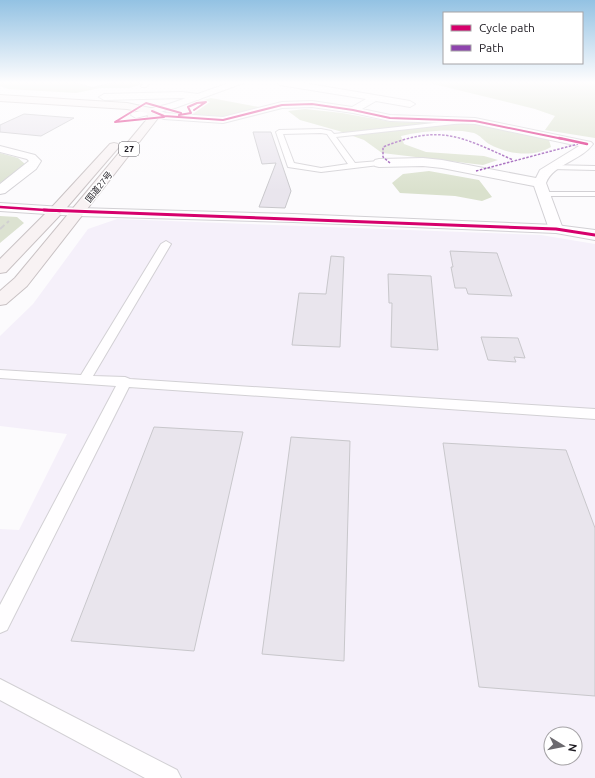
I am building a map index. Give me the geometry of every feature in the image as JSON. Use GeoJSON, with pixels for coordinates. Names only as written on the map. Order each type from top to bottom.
{"type":"FeatureCollection","features":[{"type":"Feature","properties":{"kind":"highway","name":"国道27号"},"geometry":{"type":"LineString","coordinates":[[0,268],[57,210],[133,123],[135,118]]}},
{"type":"Feature","properties":{"kind":"highway","name":"国道27号"},"geometry":{"type":"LineString","coordinates":[[0,300],[21,282],[153,118]]}},
{"type":"Feature","properties":{"kind":"street"},"geometry":{"type":"LineString","coordinates":[[198,118],[223,120],[230,118]]}},
{"type":"Feature","properties":{"kind":"street"},"geometry":{"type":"LineString","coordinates":[[395,118],[403,120],[454,119],[475,121],[519,128],[591,144]]}},
{"type":"Feature","properties":{"kind":"street"},"geometry":{"type":"LineString","coordinates":[[556,229],[542,188],[544,173],[552,166],[591,144]]}},
{"type":"Feature","properties":{"kind":"street"},"geometry":{"type":"LineString","coordinates":[[0,149],[31,157],[35,161],[32,166],[0,190]]}},
{"type":"Feature","properties":{"kind":"street"},"geometry":{"type":"LineString","coordinates":[[379,163],[423,162],[442,164],[542,188]]}},
{"type":"Feature","properties":{"kind":"street"},"geometry":{"type":"LineString","coordinates":[[0,207],[78,212],[285,218],[556,229],[595,235]]}},
{"type":"Feature","properties":{"kind":"lane"},"geometry":{"type":"LineString","coordinates":[[332,136],[475,121]]}},
{"type":"Feature","properties":{"kind":"lane"},"geometry":{"type":"LineString","coordinates":[[353,165],[329,132],[321,130],[279,132],[291,165],[321,170],[379,163]]}},
{"type":"Feature","properties":{"kind":"lane"},"geometry":{"type":"LineString","coordinates":[[552,166],[595,168]]}},
{"type":"Feature","properties":{"kind":"lane"},"geometry":{"type":"LineString","coordinates":[[542,188],[595,194]]}},
{"type":"Feature","properties":{"kind":"lane"},"geometry":{"type":"LineString","coordinates":[[85,379],[166,244]]}},
{"type":"Feature","properties":{"kind":"lane"},"geometry":{"type":"LineString","coordinates":[[0,374],[125,381],[595,414]]}},
{"type":"Feature","properties":{"kind":"lane"},"geometry":{"type":"LineString","coordinates":[[0,624],[125,381]]}},
{"type":"Feature","properties":{"kind":"lane"},"geometry":{"type":"LineString","coordinates":[[0,689],[169,778]]}},
{"type":"Feature","properties":{"kind":"shaded area"},"geometry":{"type":"Polygon","coordinates":[[[117,219],[541,235],[595,244],[595,778],[0,778],[0,529],[19,530],[67,434],[0,426],[0,336],[33,304],[88,229],[117,219]]]}},
{"type":"Feature","properties":{"kind":"green space"},"geometry":{"type":"Polygon","coordinates":[[[298,118],[371,118],[392,122],[478,124],[549,140],[551,147],[536,153],[528,154],[512,152],[489,144],[478,135],[466,131],[438,131],[401,136],[404,144],[426,152],[484,156],[498,160],[483,165],[382,153],[364,140],[298,118]]]}},
{"type":"Feature","properties":{"kind":"green space"},"geometry":{"type":"Polygon","coordinates":[[[553,118],[595,118],[595,138],[545,130],[553,118]]]}},
{"type":"Feature","properties":{"kind":"green space"},"geometry":{"type":"Polygon","coordinates":[[[0,153],[18,158],[25,164],[0,183],[0,153]]]}},
{"type":"Feature","properties":{"kind":"green space"},"geometry":{"type":"Polygon","coordinates":[[[429,171],[479,180],[492,197],[482,201],[455,196],[400,193],[392,183],[403,174],[429,171]]]}},
{"type":"Feature","properties":{"kind":"green space"},"geometry":{"type":"Polygon","coordinates":[[[0,216],[17,217],[24,223],[0,243],[0,216]]]}},
{"type":"Feature","properties":{"kind":"building"},"geometry":{"type":"Polygon","coordinates":[[[15,118],[73,118],[41,136],[0,132],[0,125],[15,118]]]}},
{"type":"Feature","properties":{"kind":"building"},"geometry":{"type":"Polygon","coordinates":[[[253,132],[271,132],[291,191],[285,208],[259,207],[276,163],[262,164],[253,132]]]}},
{"type":"Feature","properties":{"kind":"building"},"geometry":{"type":"Polygon","coordinates":[[[450,251],[497,253],[512,296],[468,294],[466,288],[455,288],[450,251]]]}},
{"type":"Feature","properties":{"kind":"building"},"geometry":{"type":"Polygon","coordinates":[[[331,256],[344,257],[340,347],[292,345],[299,293],[326,294],[331,256]]]}},
{"type":"Feature","properties":{"kind":"building"},"geometry":{"type":"Polygon","coordinates":[[[388,274],[431,276],[438,350],[391,347],[392,303],[389,303],[388,274]]]}},
{"type":"Feature","properties":{"kind":"building"},"geometry":{"type":"Polygon","coordinates":[[[481,337],[518,338],[525,358],[514,357],[516,362],[488,360],[481,337]]]}},
{"type":"Feature","properties":{"kind":"building"},"geometry":{"type":"Polygon","coordinates":[[[154,427],[243,432],[194,651],[71,641],[154,427]]]}},
{"type":"Feature","properties":{"kind":"building"},"geometry":{"type":"Polygon","coordinates":[[[291,437],[350,441],[344,661],[262,654],[291,437]]]}},
{"type":"Feature","properties":{"kind":"building"},"geometry":{"type":"Polygon","coordinates":[[[443,443],[566,450],[595,528],[595,696],[479,687],[443,443]]]}},
{"type":"Feature","properties":{"kind":"railway"},"geometry":{"type":"LineString","coordinates":[[0,229],[9,221]]}},
{"type":"Feature","properties":{"kind":"marked path"},"geometry":{"type":"LineString","coordinates":[[390,163],[383,157],[383,147],[409,138],[437,134],[466,140],[513,160]]}},
{"type":"Feature","properties":{"kind":"marked path"},"geometry":{"type":"LineString","coordinates":[[476,171],[578,144]]}},
{"type":"Feature","properties":{"kind":"cycle path"},"geometry":{"type":"LineString","coordinates":[[121,118],[115,122],[151,118]]}},
{"type":"Feature","properties":{"kind":"cycle path"},"geometry":{"type":"LineString","coordinates":[[198,118],[223,120],[230,118]]}},
{"type":"Feature","properties":{"kind":"cycle path"},"geometry":{"type":"LineString","coordinates":[[399,118],[475,121],[587,144]]}},
{"type":"Feature","properties":{"kind":"cycle path"},"geometry":{"type":"LineString","coordinates":[[0,207],[78,212],[293,218],[556,229],[595,235]]}}]}
